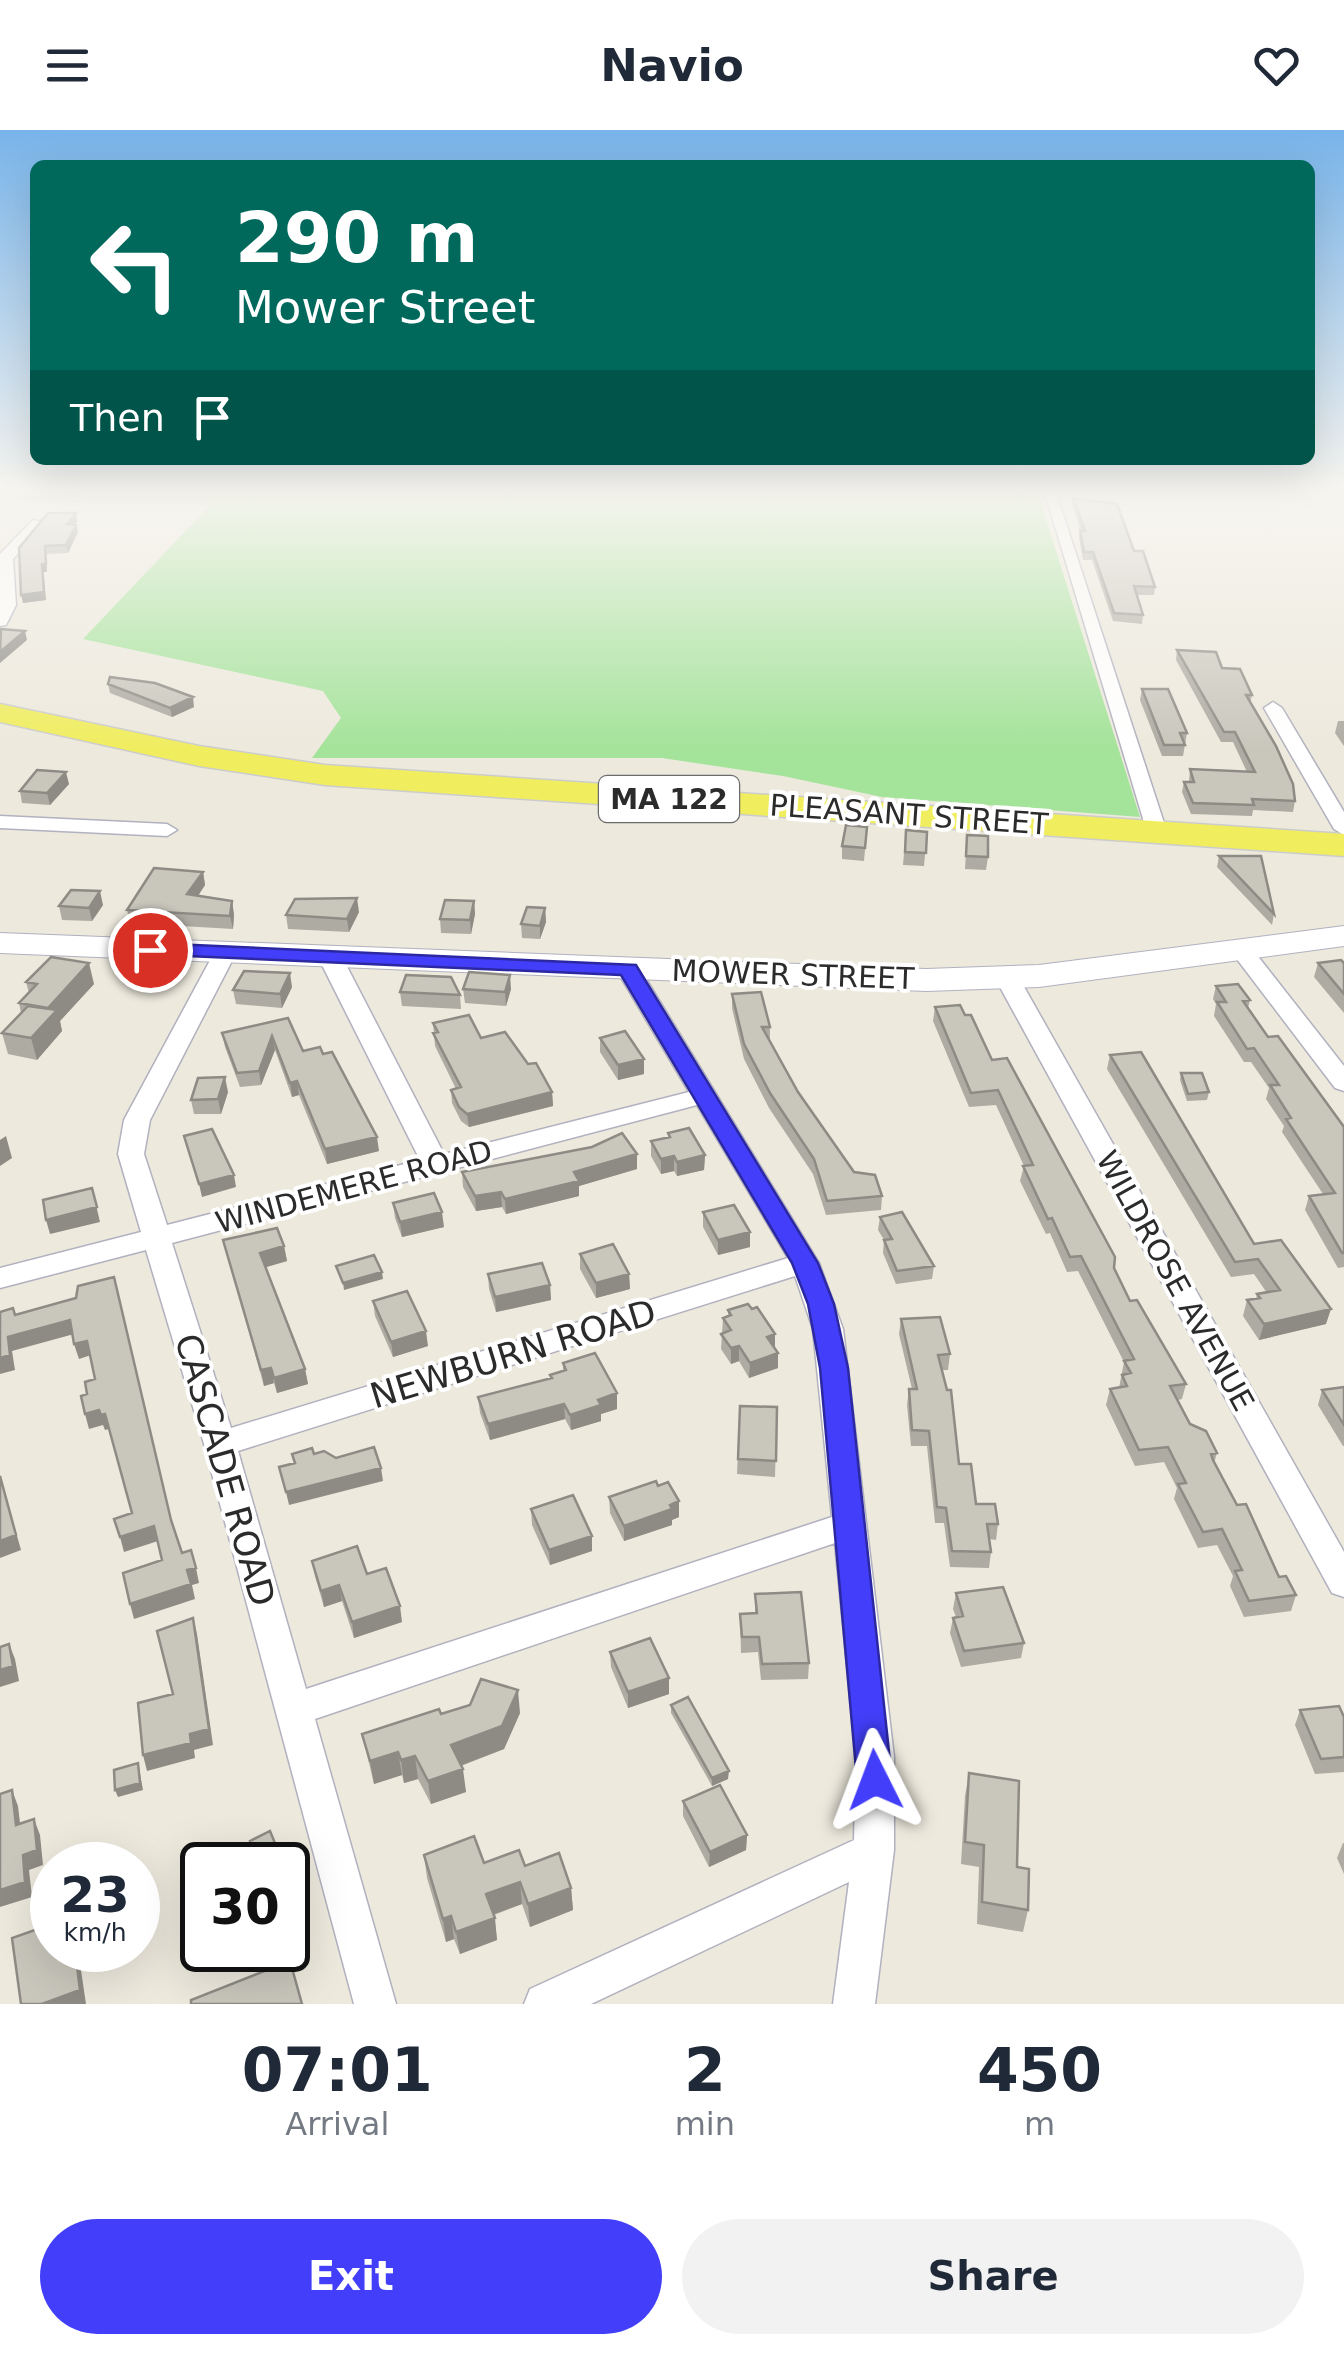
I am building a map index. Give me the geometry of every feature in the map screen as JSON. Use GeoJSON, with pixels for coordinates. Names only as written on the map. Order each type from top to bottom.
{"type":"FeatureCollection","features":[{"type":"Feature","properties":{"kind":"main road","name":"PLEASANT STREET"},"geometry":{"type":"LineString","coordinates":[[0,713],[199,756],[325,774],[1344,845]]}},
{"type":"Feature","properties":{"kind":"street"},"geometry":{"type":"LineString","coordinates":[[0,621],[8,605],[6,575]]}},
{"type":"Feature","properties":{"kind":"street"},"geometry":{"type":"LineString","coordinates":[[1075,575],[1157,832]]}},
{"type":"Feature","properties":{"kind":"street"},"geometry":{"type":"LineString","coordinates":[[1274,708],[1344,829]]}},
{"type":"Feature","properties":{"kind":"street"},"geometry":{"type":"LineString","coordinates":[[0,822],[167,830]]}},
{"type":"Feature","properties":{"kind":"street","name":"MOWER STREET"},"geometry":{"type":"LineString","coordinates":[[0,943],[865,979],[1007,978],[1344,936]]}},
{"type":"Feature","properties":{"kind":"street"},"geometry":{"type":"LineString","coordinates":[[1241,950],[1344,1083]]}},
{"type":"Feature","properties":{"kind":"street","name":"CASCADE ROAD"},"geometry":{"type":"LineString","coordinates":[[225,952],[131,1136],[130,1154],[220,1444],[374,2004]]}},
{"type":"Feature","properties":{"kind":"street"},"geometry":{"type":"LineString","coordinates":[[330,957],[436,1165]]}},
{"type":"Feature","properties":{"kind":"street"},"geometry":{"type":"LineString","coordinates":[[628,969],[805,1263],[831,1348],[874,1757],[874,1850],[854,2004]]}},
{"type":"Feature","properties":{"kind":"street","name":"WILDROSE AVENUE"},"geometry":{"type":"LineString","coordinates":[[1007,978],[1344,1583]]}},
{"type":"Feature","properties":{"kind":"street","name":"WINDEMERE ROAD"},"geometry":{"type":"LineString","coordinates":[[0,1278],[707,1095]]}},
{"type":"Feature","properties":{"kind":"street","name":"NEWBURN ROAD"},"geometry":{"type":"LineString","coordinates":[[220,1444],[805,1263]]}},
{"type":"Feature","properties":{"kind":"street"},"geometry":{"type":"LineString","coordinates":[[293,1710],[850,1524]]}},
{"type":"Feature","properties":{"kind":"street"},"geometry":{"type":"LineString","coordinates":[[545,2004],[874,1850]]}},
{"type":"Feature","properties":{"kind":"green space"},"geometry":{"type":"Polygon","coordinates":[[[143,575],[1064,575],[1140,817],[882,797],[783,776],[662,758],[312,758],[341,718],[323,691],[83,639],[143,575]]]}},
{"type":"Feature","properties":{"kind":"building"},"geometry":{"type":"Polygon","coordinates":[[[20,575],[43,575],[44,592],[21,595],[20,575]]]}},
{"type":"Feature","properties":{"kind":"building"},"geometry":{"type":"Polygon","coordinates":[[[1101,575],[1151,575],[1155,587],[1134,586],[1143,615],[1114,613],[1101,575]]]}},
{"type":"Feature","properties":{"kind":"building"},"geometry":{"type":"Polygon","coordinates":[[[1,629],[25,631],[0,652],[1,629]]]}},
{"type":"Feature","properties":{"kind":"building"},"geometry":{"type":"Polygon","coordinates":[[[1177,650],[1216,652],[1222,668],[1240,669],[1252,695],[1246,695],[1293,784],[1295,801],[1252,799],[1254,805],[1193,803],[1184,782],[1194,782],[1190,769],[1255,772],[1235,732],[1224,732],[1177,650]]]}},
{"type":"Feature","properties":{"kind":"building"},"geometry":{"type":"Polygon","coordinates":[[[110,677],[155,683],[193,697],[170,708],[108,684],[110,677]]]}},
{"type":"Feature","properties":{"kind":"building"},"geometry":{"type":"Polygon","coordinates":[[[1142,689],[1168,689],[1187,733],[1180,733],[1185,745],[1164,745],[1142,689]]]}},
{"type":"Feature","properties":{"kind":"building"},"geometry":{"type":"Polygon","coordinates":[[[37,770],[66,772],[47,793],[20,791],[37,770]]]}},
{"type":"Feature","properties":{"kind":"building"},"geometry":{"type":"Polygon","coordinates":[[[846,825],[867,827],[865,848],[842,846],[846,825]]]}},
{"type":"Feature","properties":{"kind":"building"},"geometry":{"type":"Polygon","coordinates":[[[906,830],[927,832],[926,853],[905,852],[906,830]]]}},
{"type":"Feature","properties":{"kind":"building"},"geometry":{"type":"Polygon","coordinates":[[[967,835],[988,836],[988,857],[966,856],[967,835]]]}},
{"type":"Feature","properties":{"kind":"building"},"geometry":{"type":"Polygon","coordinates":[[[1219,856],[1261,856],[1274,914],[1219,856]]]}},
{"type":"Feature","properties":{"kind":"building"},"geometry":{"type":"Polygon","coordinates":[[[154,868],[203,872],[187,894],[232,901],[230,916],[127,910],[154,868]]]}},
{"type":"Feature","properties":{"kind":"building"},"geometry":{"type":"Polygon","coordinates":[[[71,890],[100,891],[89,908],[59,906],[71,890]]]}},
{"type":"Feature","properties":{"kind":"building"},"geometry":{"type":"Polygon","coordinates":[[[357,898],[347,919],[286,915],[295,899],[357,898]]]}},
{"type":"Feature","properties":{"kind":"building"},"geometry":{"type":"Polygon","coordinates":[[[445,900],[474,901],[470,920],[440,919],[445,900]]]}},
{"type":"Feature","properties":{"kind":"building"},"geometry":{"type":"Polygon","coordinates":[[[527,907],[545,908],[540,926],[521,924],[527,907]]]}},
{"type":"Feature","properties":{"kind":"building"},"geometry":{"type":"Polygon","coordinates":[[[51,957],[89,963],[48,1008],[19,1003],[37,984],[26,982],[51,957]]]}},
{"type":"Feature","properties":{"kind":"building"},"geometry":{"type":"Polygon","coordinates":[[[1318,963],[1344,963],[1344,994],[1318,963]]]}},
{"type":"Feature","properties":{"kind":"building"},"geometry":{"type":"Polygon","coordinates":[[[244,971],[290,973],[280,994],[233,990],[244,971]]]}},
{"type":"Feature","properties":{"kind":"building"},"geometry":{"type":"Polygon","coordinates":[[[469,972],[510,975],[505,992],[463,989],[469,972]]]}},
{"type":"Feature","properties":{"kind":"building"},"geometry":{"type":"Polygon","coordinates":[[[406,975],[451,977],[460,995],[400,992],[406,975]]]}},
{"type":"Feature","properties":{"kind":"building"},"geometry":{"type":"Polygon","coordinates":[[[1238,984],[1250,1000],[1243,1001],[1268,1037],[1278,1036],[1344,1127],[1344,1253],[1309,1196],[1335,1193],[1286,1119],[1291,1118],[1270,1085],[1279,1085],[1254,1048],[1247,1049],[1217,1002],[1226,1002],[1216,986],[1238,984]]]}},
{"type":"Feature","properties":{"kind":"building"},"geometry":{"type":"Polygon","coordinates":[[[761,992],[770,1027],[762,1027],[798,1092],[854,1172],[875,1175],[882,1196],[827,1201],[814,1159],[770,1093],[744,1044],[732,994],[761,992]]]}},
{"type":"Feature","properties":{"kind":"building"},"geometry":{"type":"Polygon","coordinates":[[[960,1005],[965,1015],[971,1015],[992,1060],[1007,1058],[1115,1257],[1114,1268],[1130,1301],[1137,1300],[1186,1384],[1170,1386],[1190,1424],[1206,1431],[1217,1453],[1211,1454],[1213,1460],[1237,1505],[1246,1504],[1279,1577],[1286,1576],[1296,1595],[1249,1601],[1235,1571],[1242,1570],[1222,1529],[1203,1532],[1178,1484],[1186,1483],[1168,1447],[1139,1450],[1110,1389],[1127,1386],[1122,1375],[1131,1373],[1124,1361],[1134,1359],[1081,1256],[1070,1257],[1052,1218],[1048,1219],[1023,1166],[1033,1165],[998,1090],[971,1093],[935,1007],[960,1005]]]}},
{"type":"Feature","properties":{"kind":"building"},"geometry":{"type":"Polygon","coordinates":[[[28,1006],[57,1010],[31,1038],[2,1033],[28,1006]]]}},
{"type":"Feature","properties":{"kind":"building"},"geometry":{"type":"Polygon","coordinates":[[[469,1015],[481,1038],[505,1032],[528,1064],[536,1063],[552,1092],[467,1114],[459,1107],[451,1090],[461,1087],[433,1033],[438,1032],[433,1023],[469,1015]]]}},
{"type":"Feature","properties":{"kind":"building"},"geometry":{"type":"Polygon","coordinates":[[[288,1018],[303,1051],[320,1047],[323,1054],[332,1052],[377,1137],[325,1149],[297,1081],[290,1083],[272,1036],[259,1071],[237,1073],[222,1033],[288,1018]]]}},
{"type":"Feature","properties":{"kind":"building"},"geometry":{"type":"Polygon","coordinates":[[[625,1031],[644,1059],[618,1065],[600,1038],[625,1031]]]}},
{"type":"Feature","properties":{"kind":"building"},"geometry":{"type":"Polygon","coordinates":[[[1141,1052],[1254,1244],[1281,1240],[1331,1309],[1264,1324],[1247,1300],[1280,1290],[1258,1259],[1235,1262],[1110,1055],[1141,1052]]]}},
{"type":"Feature","properties":{"kind":"building"},"geometry":{"type":"Polygon","coordinates":[[[1181,1073],[1202,1073],[1209,1092],[1188,1094],[1181,1073]]]}},
{"type":"Feature","properties":{"kind":"building"},"geometry":{"type":"Polygon","coordinates":[[[225,1077],[218,1099],[191,1100],[198,1078],[225,1077]]]}},
{"type":"Feature","properties":{"kind":"building"},"geometry":{"type":"Polygon","coordinates":[[[689,1128],[705,1155],[677,1162],[674,1156],[661,1159],[651,1141],[689,1128]]]}},
{"type":"Feature","properties":{"kind":"building"},"geometry":{"type":"Polygon","coordinates":[[[212,1129],[234,1175],[199,1184],[184,1136],[212,1129]]]}},
{"type":"Feature","properties":{"kind":"building"},"geometry":{"type":"Polygon","coordinates":[[[622,1133],[637,1154],[574,1172],[579,1181],[505,1199],[501,1192],[475,1196],[462,1172],[592,1147],[622,1133]]]}},
{"type":"Feature","properties":{"kind":"building"},"geometry":{"type":"Polygon","coordinates":[[[92,1188],[97,1207],[46,1220],[43,1200],[92,1188]]]}},
{"type":"Feature","properties":{"kind":"building"},"geometry":{"type":"Polygon","coordinates":[[[434,1193],[442,1212],[400,1222],[393,1203],[434,1193]]]}},
{"type":"Feature","properties":{"kind":"building"},"geometry":{"type":"Polygon","coordinates":[[[734,1205],[750,1232],[718,1240],[703,1212],[734,1205]]]}},
{"type":"Feature","properties":{"kind":"building"},"geometry":{"type":"Polygon","coordinates":[[[902,1212],[934,1266],[897,1271],[884,1240],[892,1239],[880,1217],[902,1212]]]}},
{"type":"Feature","properties":{"kind":"building"},"geometry":{"type":"Polygon","coordinates":[[[277,1228],[284,1246],[260,1253],[305,1369],[274,1378],[271,1368],[261,1370],[223,1240],[277,1228]]]}},
{"type":"Feature","properties":{"kind":"building"},"geometry":{"type":"Polygon","coordinates":[[[613,1244],[629,1274],[596,1283],[580,1254],[613,1244]]]}},
{"type":"Feature","properties":{"kind":"building"},"geometry":{"type":"Polygon","coordinates":[[[374,1255],[382,1272],[343,1283],[336,1266],[374,1255]]]}},
{"type":"Feature","properties":{"kind":"building"},"geometry":{"type":"Polygon","coordinates":[[[542,1263],[550,1285],[495,1297],[488,1274],[542,1263]]]}},
{"type":"Feature","properties":{"kind":"building"},"geometry":{"type":"Polygon","coordinates":[[[114,1277],[171,1520],[182,1553],[191,1550],[196,1568],[187,1570],[191,1584],[130,1604],[123,1573],[162,1560],[154,1526],[120,1537],[114,1519],[132,1513],[105,1414],[101,1415],[99,1410],[85,1414],[81,1396],[87,1394],[85,1382],[95,1379],[87,1341],[74,1344],[70,1320],[8,1337],[10,1355],[0,1358],[0,1312],[13,1308],[15,1315],[76,1298],[78,1286],[114,1277]]]}},
{"type":"Feature","properties":{"kind":"building"},"geometry":{"type":"Polygon","coordinates":[[[407,1291],[426,1331],[391,1342],[373,1301],[407,1291]]]}},
{"type":"Feature","properties":{"kind":"building"},"geometry":{"type":"Polygon","coordinates":[[[748,1304],[752,1309],[757,1307],[775,1334],[767,1337],[778,1353],[750,1363],[739,1346],[731,1348],[721,1334],[731,1330],[723,1318],[731,1315],[728,1310],[748,1304]]]}},
{"type":"Feature","properties":{"kind":"building"},"geometry":{"type":"Polygon","coordinates":[[[940,1317],[950,1354],[938,1355],[947,1390],[951,1390],[959,1464],[971,1464],[976,1504],[995,1504],[998,1524],[987,1524],[991,1552],[952,1551],[946,1508],[937,1507],[929,1431],[912,1430],[909,1389],[917,1389],[901,1319],[940,1317]]]}},
{"type":"Feature","properties":{"kind":"building"},"geometry":{"type":"Polygon","coordinates":[[[595,1353],[617,1393],[598,1400],[601,1405],[570,1415],[564,1404],[488,1424],[478,1397],[552,1378],[550,1375],[566,1370],[563,1363],[595,1353]]]}},
{"type":"Feature","properties":{"kind":"building"},"geometry":{"type":"Polygon","coordinates":[[[1344,1387],[1344,1425],[1322,1390],[1344,1387]]]}},
{"type":"Feature","properties":{"kind":"building"},"geometry":{"type":"Polygon","coordinates":[[[740,1406],[777,1407],[776,1461],[738,1459],[740,1406]]]}},
{"type":"Feature","properties":{"kind":"building"},"geometry":{"type":"Polygon","coordinates":[[[374,1447],[381,1468],[286,1492],[279,1467],[295,1463],[292,1454],[312,1448],[314,1454],[324,1451],[336,1458],[374,1447]]]}},
{"type":"Feature","properties":{"kind":"building"},"geometry":{"type":"Polygon","coordinates":[[[0,1476],[16,1535],[0,1541],[0,1476]]]}},
{"type":"Feature","properties":{"kind":"building"},"geometry":{"type":"Polygon","coordinates":[[[656,1481],[658,1486],[668,1482],[679,1501],[670,1505],[672,1509],[624,1526],[609,1497],[656,1481]]]}},
{"type":"Feature","properties":{"kind":"building"},"geometry":{"type":"Polygon","coordinates":[[[573,1495],[592,1536],[549,1550],[531,1509],[573,1495]]]}},
{"type":"Feature","properties":{"kind":"building"},"geometry":{"type":"Polygon","coordinates":[[[357,1546],[367,1574],[386,1568],[400,1606],[352,1622],[339,1585],[321,1591],[312,1561],[357,1546]]]}},
{"type":"Feature","properties":{"kind":"building"},"geometry":{"type":"Polygon","coordinates":[[[1003,1587],[1024,1643],[964,1651],[953,1618],[963,1616],[956,1593],[1003,1587]]]}},
{"type":"Feature","properties":{"kind":"building"},"geometry":{"type":"Polygon","coordinates":[[[801,1592],[809,1663],[762,1664],[759,1637],[742,1637],[740,1614],[757,1613],[755,1594],[801,1592]]]}},
{"type":"Feature","properties":{"kind":"building"},"geometry":{"type":"Polygon","coordinates":[[[193,1618],[209,1729],[190,1734],[191,1743],[143,1755],[138,1703],[173,1694],[157,1631],[193,1618]]]}},
{"type":"Feature","properties":{"kind":"building"},"geometry":{"type":"Polygon","coordinates":[[[650,1638],[669,1678],[628,1692],[610,1652],[650,1638]]]}},
{"type":"Feature","properties":{"kind":"building"},"geometry":{"type":"Polygon","coordinates":[[[9,1644],[13,1666],[0,1670],[0,1647],[9,1644]]]}},
{"type":"Feature","properties":{"kind":"building"},"geometry":{"type":"Polygon","coordinates":[[[481,1679],[518,1690],[502,1726],[451,1745],[463,1769],[428,1781],[415,1756],[401,1760],[398,1752],[370,1761],[362,1734],[439,1709],[441,1714],[470,1705],[481,1679]]]}},
{"type":"Feature","properties":{"kind":"building"},"geometry":{"type":"Polygon","coordinates":[[[688,1697],[729,1771],[712,1778],[671,1705],[688,1697]]]}},
{"type":"Feature","properties":{"kind":"building"},"geometry":{"type":"Polygon","coordinates":[[[1339,1706],[1344,1717],[1344,1757],[1321,1759],[1300,1710],[1339,1706]]]}},
{"type":"Feature","properties":{"kind":"building"},"geometry":{"type":"Polygon","coordinates":[[[138,1763],[140,1783],[115,1790],[114,1770],[138,1763]]]}},
{"type":"Feature","properties":{"kind":"building"},"geometry":{"type":"Polygon","coordinates":[[[969,1773],[1019,1781],[1017,1867],[1029,1869],[1028,1910],[982,1902],[984,1845],[965,1842],[969,1773]]]}},
{"type":"Feature","properties":{"kind":"building"},"geometry":{"type":"Polygon","coordinates":[[[720,1785],[747,1835],[710,1852],[683,1801],[720,1785]]]}},
{"type":"Feature","properties":{"kind":"building"},"geometry":{"type":"Polygon","coordinates":[[[12,1790],[16,1825],[34,1819],[36,1842],[30,1842],[30,1852],[23,1855],[25,1882],[0,1890],[0,1794],[12,1790]]]}},
{"type":"Feature","properties":{"kind":"building"},"geometry":{"type":"Polygon","coordinates":[[[270,1831],[275,1842],[250,1842],[270,1831]]]}},
{"type":"Feature","properties":{"kind":"building"},"geometry":{"type":"Polygon","coordinates":[[[474,1836],[484,1863],[519,1850],[525,1866],[559,1853],[571,1888],[528,1904],[520,1882],[486,1894],[495,1918],[456,1932],[451,1916],[443,1919],[424,1855],[474,1836]]]}},
{"type":"Feature","properties":{"kind":"building"},"geometry":{"type":"Polygon","coordinates":[[[30,1932],[30,1972],[78,1972],[80,1990],[42,2004],[21,2004],[12,1938],[30,1932]]]}},
{"type":"Feature","properties":{"kind":"building"},"geometry":{"type":"Polygon","coordinates":[[[262,1972],[293,1972],[302,2004],[191,2004],[191,2000],[262,1972]]]}},
{"type":"Feature","properties":{"kind":"route"},"geometry":{"type":"LineString","coordinates":[[150,950],[628,969],[805,1263],[821,1304],[834,1368],[875,1780]]}}]}
